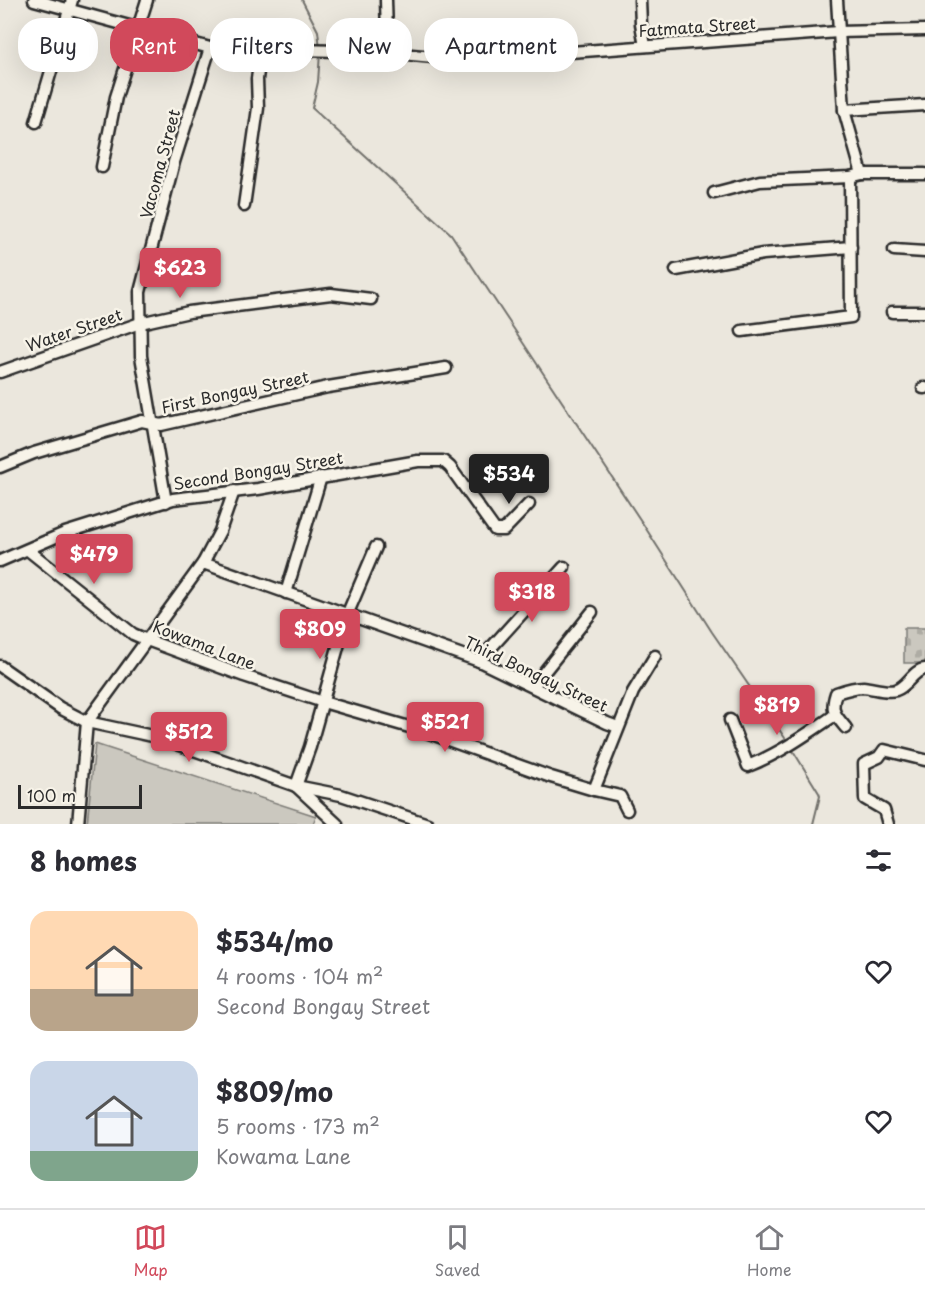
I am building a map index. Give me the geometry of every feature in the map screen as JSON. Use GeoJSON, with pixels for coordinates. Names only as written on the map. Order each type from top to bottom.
{"type":"FeatureCollection","features":[{"type":"Feature","properties":{"kind":"street","name":"Fatmata Street"},"geometry":{"type":"LineString","coordinates":[[34,0],[71,5],[110,18]]}},
{"type":"Feature","properties":{"kind":"street"},"geometry":{"type":"LineString","coordinates":[[142,18],[147,0]]}},
{"type":"Feature","properties":{"kind":"street"},"geometry":{"type":"LineString","coordinates":[[386,0],[387,18]]}},
{"type":"Feature","properties":{"kind":"street"},"geometry":{"type":"LineString","coordinates":[[640,0],[645,46]]}},
{"type":"Feature","properties":{"kind":"street"},"geometry":{"type":"LineString","coordinates":[[837,0],[844,110],[862,174]]}},
{"type":"Feature","properties":{"kind":"street"},"geometry":{"type":"LineString","coordinates":[[36,122],[71,5]]}},
{"type":"Feature","properties":{"kind":"street","name":"Fatmata Street"},"geometry":{"type":"LineString","coordinates":[[412,55],[465,60],[838,32],[925,30]]}},
{"type":"Feature","properties":{"kind":"street","name":"Fatmata Street"},"geometry":{"type":"LineString","coordinates":[[198,45],[210,48]]}},
{"type":"Feature","properties":{"kind":"street","name":"Vacoma Street"},"geometry":{"type":"LineString","coordinates":[[166,502],[141,356],[140,292],[174,162],[210,48]]}},
{"type":"Feature","properties":{"kind":"street"},"geometry":{"type":"LineString","coordinates":[[102,167],[116,97],[124,72]]}},
{"type":"Feature","properties":{"kind":"street"},"geometry":{"type":"LineString","coordinates":[[244,206],[258,108],[257,72]]}},
{"type":"Feature","properties":{"kind":"street"},"geometry":{"type":"LineString","coordinates":[[844,110],[925,105]]}},
{"type":"Feature","properties":{"kind":"street"},"geometry":{"type":"LineString","coordinates":[[714,193],[760,181],[850,177],[862,174],[925,174]]}},
{"type":"Feature","properties":{"kind":"street"},"geometry":{"type":"LineString","coordinates":[[742,331],[851,317],[850,177]]}},
{"type":"Feature","properties":{"kind":"street"},"geometry":{"type":"LineString","coordinates":[[676,270],[763,254],[851,247]]}},
{"type":"Feature","properties":{"kind":"street"},"geometry":{"type":"LineString","coordinates":[[894,250],[925,252]]}},
{"type":"Feature","properties":{"kind":"street","name":"Water Street"},"geometry":{"type":"LineString","coordinates":[[0,372],[140,323],[189,312],[331,294],[371,299]]}},
{"type":"Feature","properties":{"kind":"street"},"geometry":{"type":"LineString","coordinates":[[892,312],[925,312]]}},
{"type":"Feature","properties":{"kind":"street","name":"First Bongay Street"},"geometry":{"type":"LineString","coordinates":[[0,467],[34,453],[142,422],[161,425],[328,387],[447,368]]}},
{"type":"Feature","properties":{"kind":"street","name":"Second Bongay Street"},"geometry":{"type":"LineString","coordinates":[[0,561],[65,533],[166,502],[418,461],[443,460],[495,530],[504,530],[529,504]]}},
{"type":"Feature","properties":{"kind":"street"},"geometry":{"type":"LineString","coordinates":[[286,593],[321,477]]}},
{"type":"Feature","properties":{"kind":"street"},"geometry":{"type":"LineString","coordinates":[[78,824],[87,722],[203,563],[220,531],[234,491]]}},
{"type":"Feature","properties":{"kind":"street"},"geometry":{"type":"LineString","coordinates":[[296,786],[323,702],[347,615],[376,547]]}},
{"type":"Feature","properties":{"kind":"street","name":"Kowama Lane"},"geometry":{"type":"LineString","coordinates":[[28,550],[134,634],[147,640],[323,702],[423,730],[550,777],[620,796],[627,810]]}},
{"type":"Feature","properties":{"kind":"street","name":"Third Bongay Street"},"geometry":{"type":"LineString","coordinates":[[203,563],[479,661],[618,727]]}},
{"type":"Feature","properties":{"kind":"street"},"geometry":{"type":"LineString","coordinates":[[479,661],[564,567]]}},
{"type":"Feature","properties":{"kind":"street"},"geometry":{"type":"LineString","coordinates":[[533,686],[592,612]]}},
{"type":"Feature","properties":{"kind":"street"},"geometry":{"type":"LineString","coordinates":[[594,790],[633,692],[655,656]]}},
{"type":"Feature","properties":{"kind":"street"},"geometry":{"type":"LineString","coordinates":[[0,666],[60,708],[87,722],[157,737],[296,786],[340,795],[428,824]]}},
{"type":"Feature","properties":{"kind":"street"},"geometry":{"type":"LineString","coordinates":[[846,728],[835,715],[832,705],[836,693],[864,687],[893,692],[904,687],[920,669],[925,669]]}},
{"type":"Feature","properties":{"kind":"street"},"geometry":{"type":"LineString","coordinates":[[730,720],[748,766],[764,760],[835,715]]}},
{"type":"Feature","properties":{"kind":"street"},"geometry":{"type":"LineString","coordinates":[[888,824],[884,810],[865,799],[864,764],[879,757],[885,750],[925,760]]}},
{"type":"Feature","properties":{"kind":"street"},"geometry":{"type":"LineString","coordinates":[[296,786],[337,824]]}},
{"type":"Feature","properties":{"kind":"green space"},"geometry":{"type":"Polygon","coordinates":[[[904,628],[925,628],[925,663],[904,663],[904,628]]]}},
{"type":"Feature","properties":{"kind":"green space"},"geometry":{"type":"Polygon","coordinates":[[[95,744],[316,816],[313,824],[87,824],[95,744]]]}},
{"type":"Feature","properties":{"kind":"waterway"},"geometry":{"type":"LineString","coordinates":[[302,0],[318,31],[320,48]]}},
{"type":"Feature","properties":{"kind":"waterway"},"geometry":{"type":"LineString","coordinates":[[320,53],[318,82],[312,108],[451,234],[712,632],[787,741]]}},
{"type":"Feature","properties":{"kind":"waterway"},"geometry":{"type":"LineString","coordinates":[[792,749],[820,796],[813,824]]}}]}
